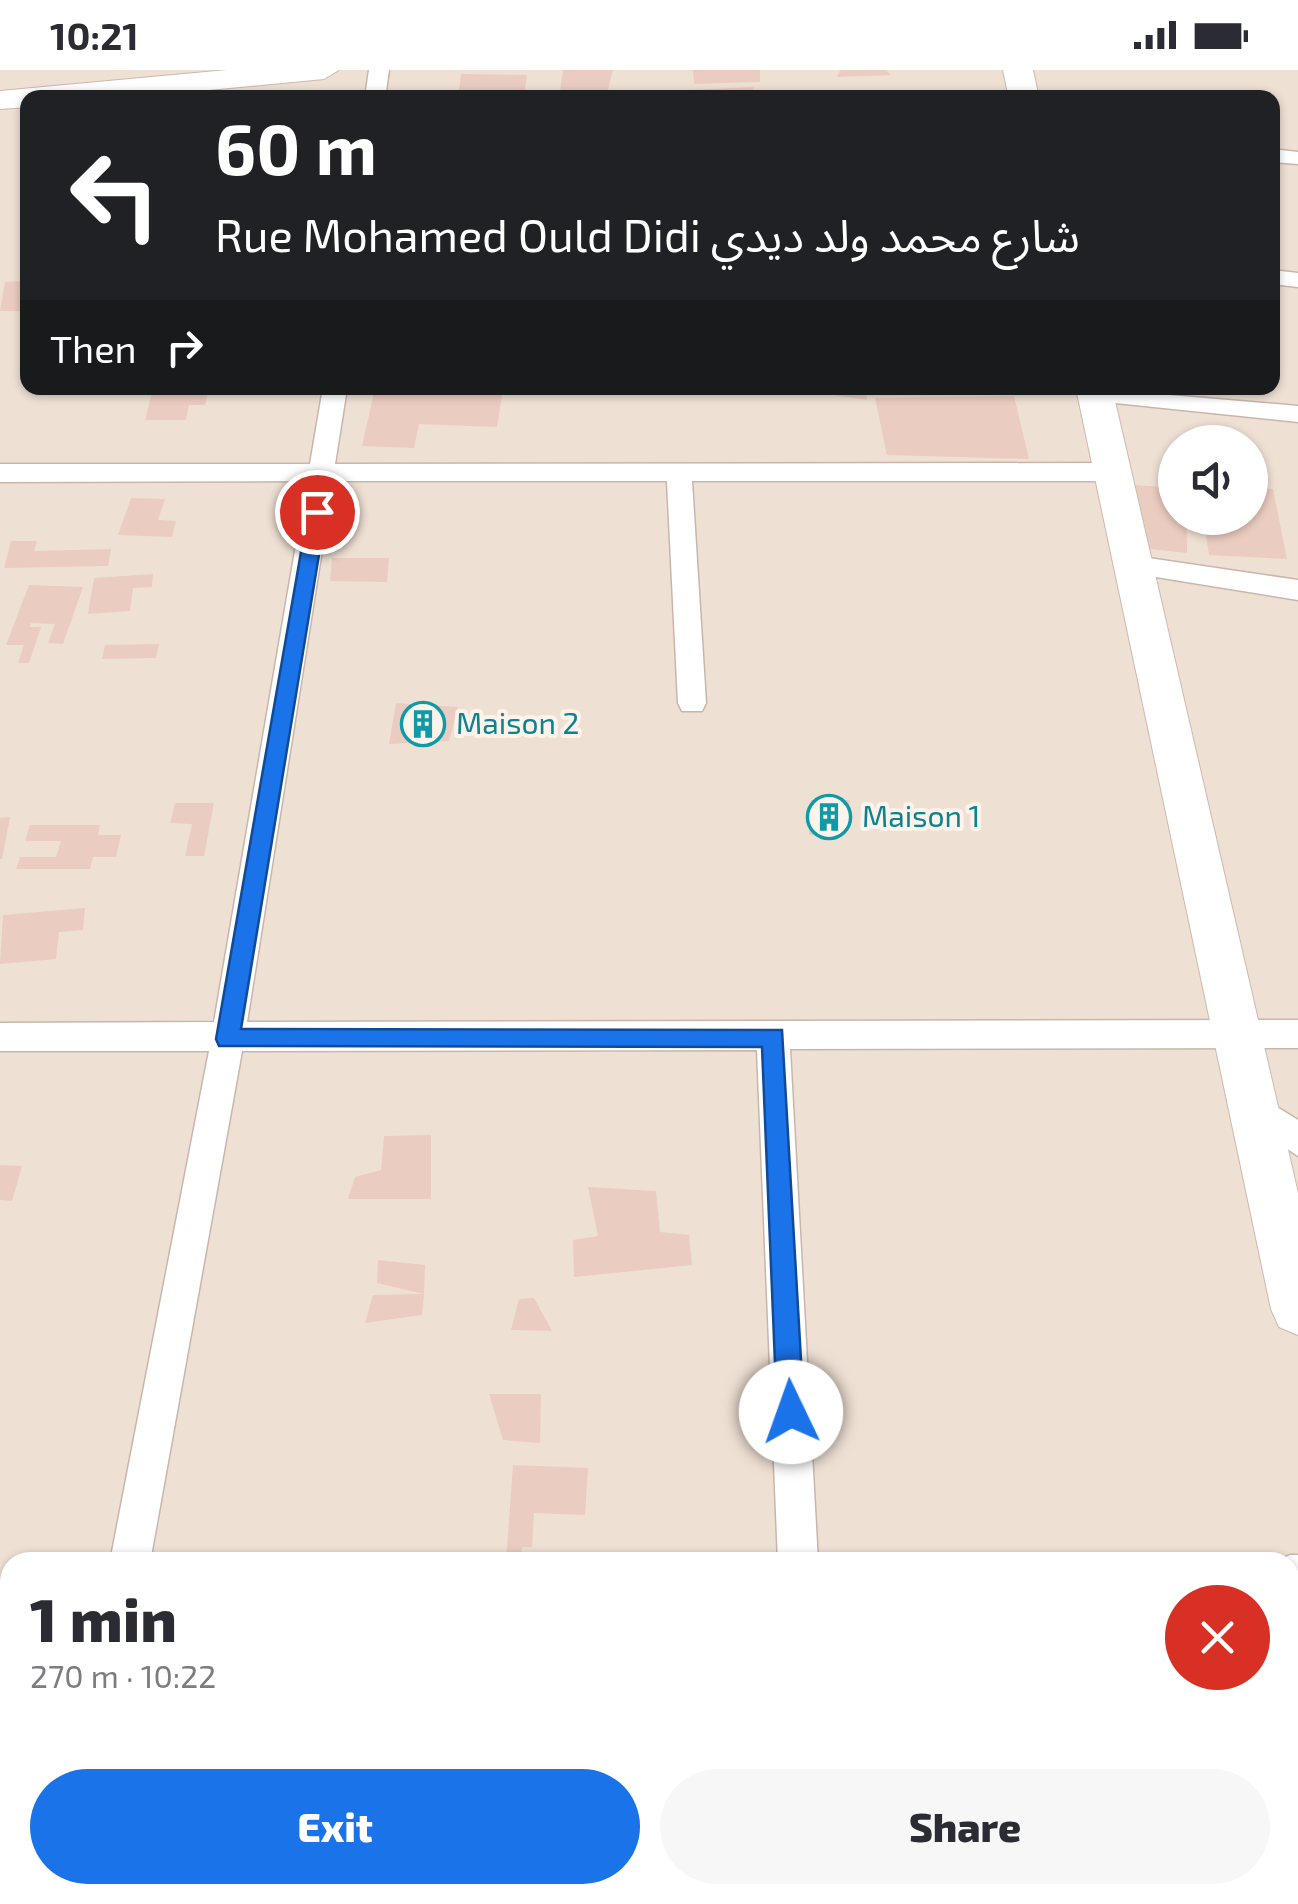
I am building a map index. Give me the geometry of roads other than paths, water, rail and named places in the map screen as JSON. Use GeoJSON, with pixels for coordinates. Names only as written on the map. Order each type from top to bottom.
{"type":"FeatureCollection","features":[{"type":"Feature","properties":{"kind":"street"},"geometry":{"type":"LineString","coordinates":[[71,90],[157,78],[324,70]]}},
{"type":"Feature","properties":{"kind":"street"},"geometry":{"type":"LineString","coordinates":[[132,1552],[228,1039],[334,395]]}},
{"type":"Feature","properties":{"kind":"street"},"geometry":{"type":"LineString","coordinates":[[1096,395],[1298,1310]]}},
{"type":"Feature","properties":{"kind":"street"},"geometry":{"type":"LineString","coordinates":[[1137,395],[1298,414]]}},
{"type":"Feature","properties":{"kind":"street"},"geometry":{"type":"LineString","coordinates":[[0,474],[1114,472]]}},
{"type":"Feature","properties":{"kind":"street"},"geometry":{"type":"LineString","coordinates":[[679,473],[692,703]]}},
{"type":"Feature","properties":{"kind":"street"},"geometry":{"type":"LineString","coordinates":[[1135,566],[1298,590]]}},
{"type":"Feature","properties":{"kind":"street"},"geometry":{"type":"LineString","coordinates":[[0,1037],[1298,1034]]}},
{"type":"Feature","properties":{"kind":"street"},"geometry":{"type":"LineString","coordinates":[[774,1037],[798,1552]]}},
{"type":"Feature","properties":{"kind":"street"},"geometry":{"type":"LineString","coordinates":[[1254,1108],[1298,1140]]}},
{"type":"Feature","properties":{"kind":"place","name":"Maison 2"},"geometry":{"type":"Point","coordinates":[423,724]}},
{"type":"Feature","properties":{"kind":"place","name":"Maison 1"},"geometry":{"type":"Point","coordinates":[829,817]}}]}
